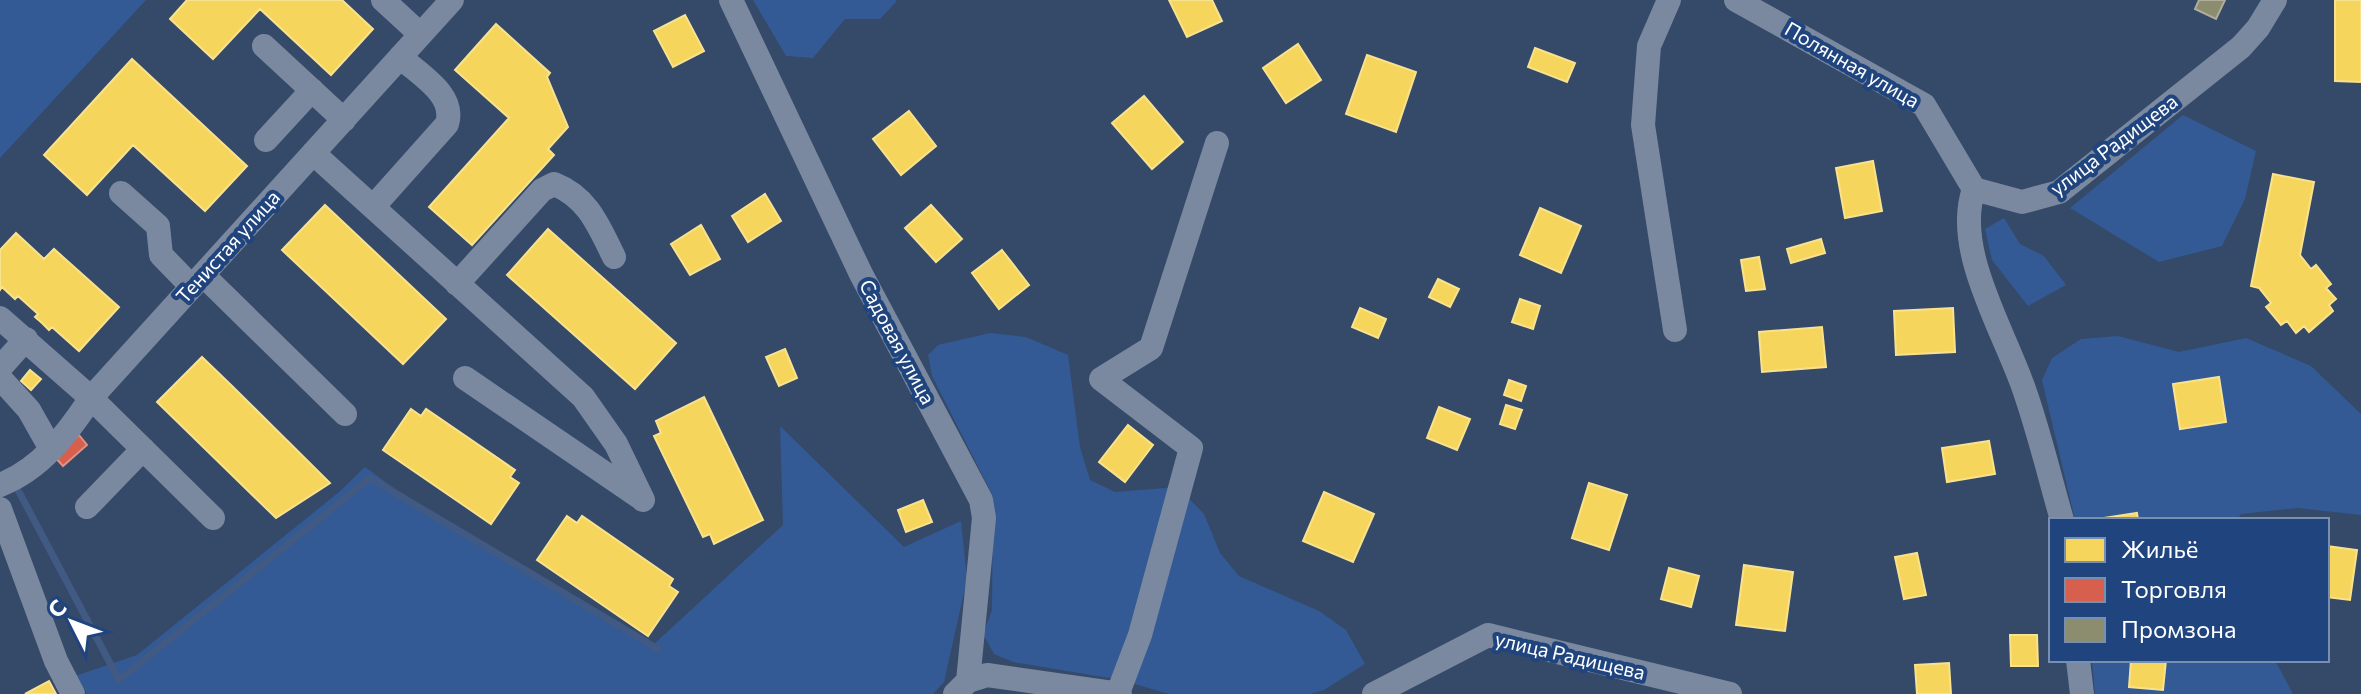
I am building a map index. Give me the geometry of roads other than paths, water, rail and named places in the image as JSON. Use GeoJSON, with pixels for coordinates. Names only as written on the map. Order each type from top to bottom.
{"type":"FeatureCollection","features":[{"type":"Feature","properties":{"kind":"street"},"geometry":{"type":"LineString","coordinates":[[383,0],[420,34]]}},
{"type":"Feature","properties":{"kind":"street","name":"Тенистая улица"},"geometry":{"type":"LineString","coordinates":[[0,485],[23,476],[51,449],[91,398],[452,0]]}},
{"type":"Feature","properties":{"kind":"street","name":"Садовая улица"},"geometry":{"type":"LineString","coordinates":[[731,0],[861,274],[981,500],[984,518],[962,687]]}},
{"type":"Feature","properties":{"kind":"street"},"geometry":{"type":"LineString","coordinates":[[1669,0],[1649,46],[1643,125],[1675,330]]}},
{"type":"Feature","properties":{"kind":"street","name":"Полянная улица"},"geometry":{"type":"LineString","coordinates":[[1736,0],[1924,105],[1974,189]]}},
{"type":"Feature","properties":{"kind":"street","name":"улица Радищева"},"geometry":{"type":"LineString","coordinates":[[1974,189],[2022,202],[2059,192],[2241,47],[2258,28],[2275,0]]}},
{"type":"Feature","properties":{"kind":"street"},"geometry":{"type":"LineString","coordinates":[[264,46],[344,120]]}},
{"type":"Feature","properties":{"kind":"street"},"geometry":{"type":"LineString","coordinates":[[373,207],[447,124],[451,112],[447,99],[400,57]]}},
{"type":"Feature","properties":{"kind":"street"},"geometry":{"type":"LineString","coordinates":[[266,140],[312,90]]}},
{"type":"Feature","properties":{"kind":"street"},"geometry":{"type":"LineString","coordinates":[[962,687],[987,675],[1119,694],[1140,635],[1191,448],[1101,379],[1151,348],[1217,143]]}},
{"type":"Feature","properties":{"kind":"street"},"geometry":{"type":"LineString","coordinates":[[313,153],[583,397],[599,418],[643,500],[465,378]]}},
{"type":"Feature","properties":{"kind":"street"},"geometry":{"type":"LineString","coordinates":[[457,284],[542,190],[554,184],[567,189],[591,211],[614,257]]}},
{"type":"Feature","properties":{"kind":"street"},"geometry":{"type":"LineString","coordinates":[[1974,189],[1968,206],[1978,273],[2026,393],[2061,518]]}},
{"type":"Feature","properties":{"kind":"street"},"geometry":{"type":"LineString","coordinates":[[121,193],[158,226],[161,255],[198,281],[345,414]]}},
{"type":"Feature","properties":{"kind":"street"},"geometry":{"type":"LineString","coordinates":[[0,318],[91,398],[213,518]]}},
{"type":"Feature","properties":{"kind":"street"},"geometry":{"type":"LineString","coordinates":[[0,368],[26,339]]}},
{"type":"Feature","properties":{"kind":"street"},"geometry":{"type":"LineString","coordinates":[[0,378],[29,410],[51,449]]}},
{"type":"Feature","properties":{"kind":"street"},"geometry":{"type":"LineString","coordinates":[[570,450],[599,418]]}},
{"type":"Feature","properties":{"kind":"street"},"geometry":{"type":"LineString","coordinates":[[87,507],[143,449]]}},
{"type":"Feature","properties":{"kind":"street"},"geometry":{"type":"LineString","coordinates":[[0,509],[56,661],[73,694]]}},
{"type":"Feature","properties":{"kind":"street","name":"улица Радищева"},"geometry":{"type":"LineString","coordinates":[[1374,694],[1488,635],[1716,692]]}},
{"type":"Feature","properties":{"kind":"street"},"geometry":{"type":"LineString","coordinates":[[2078,662],[2082,694]]}},
{"type":"Feature","properties":{"kind":"waterway"},"geometry":{"type":"LineString","coordinates":[[18,490],[119,680],[370,478],[658,649]]}}]}
